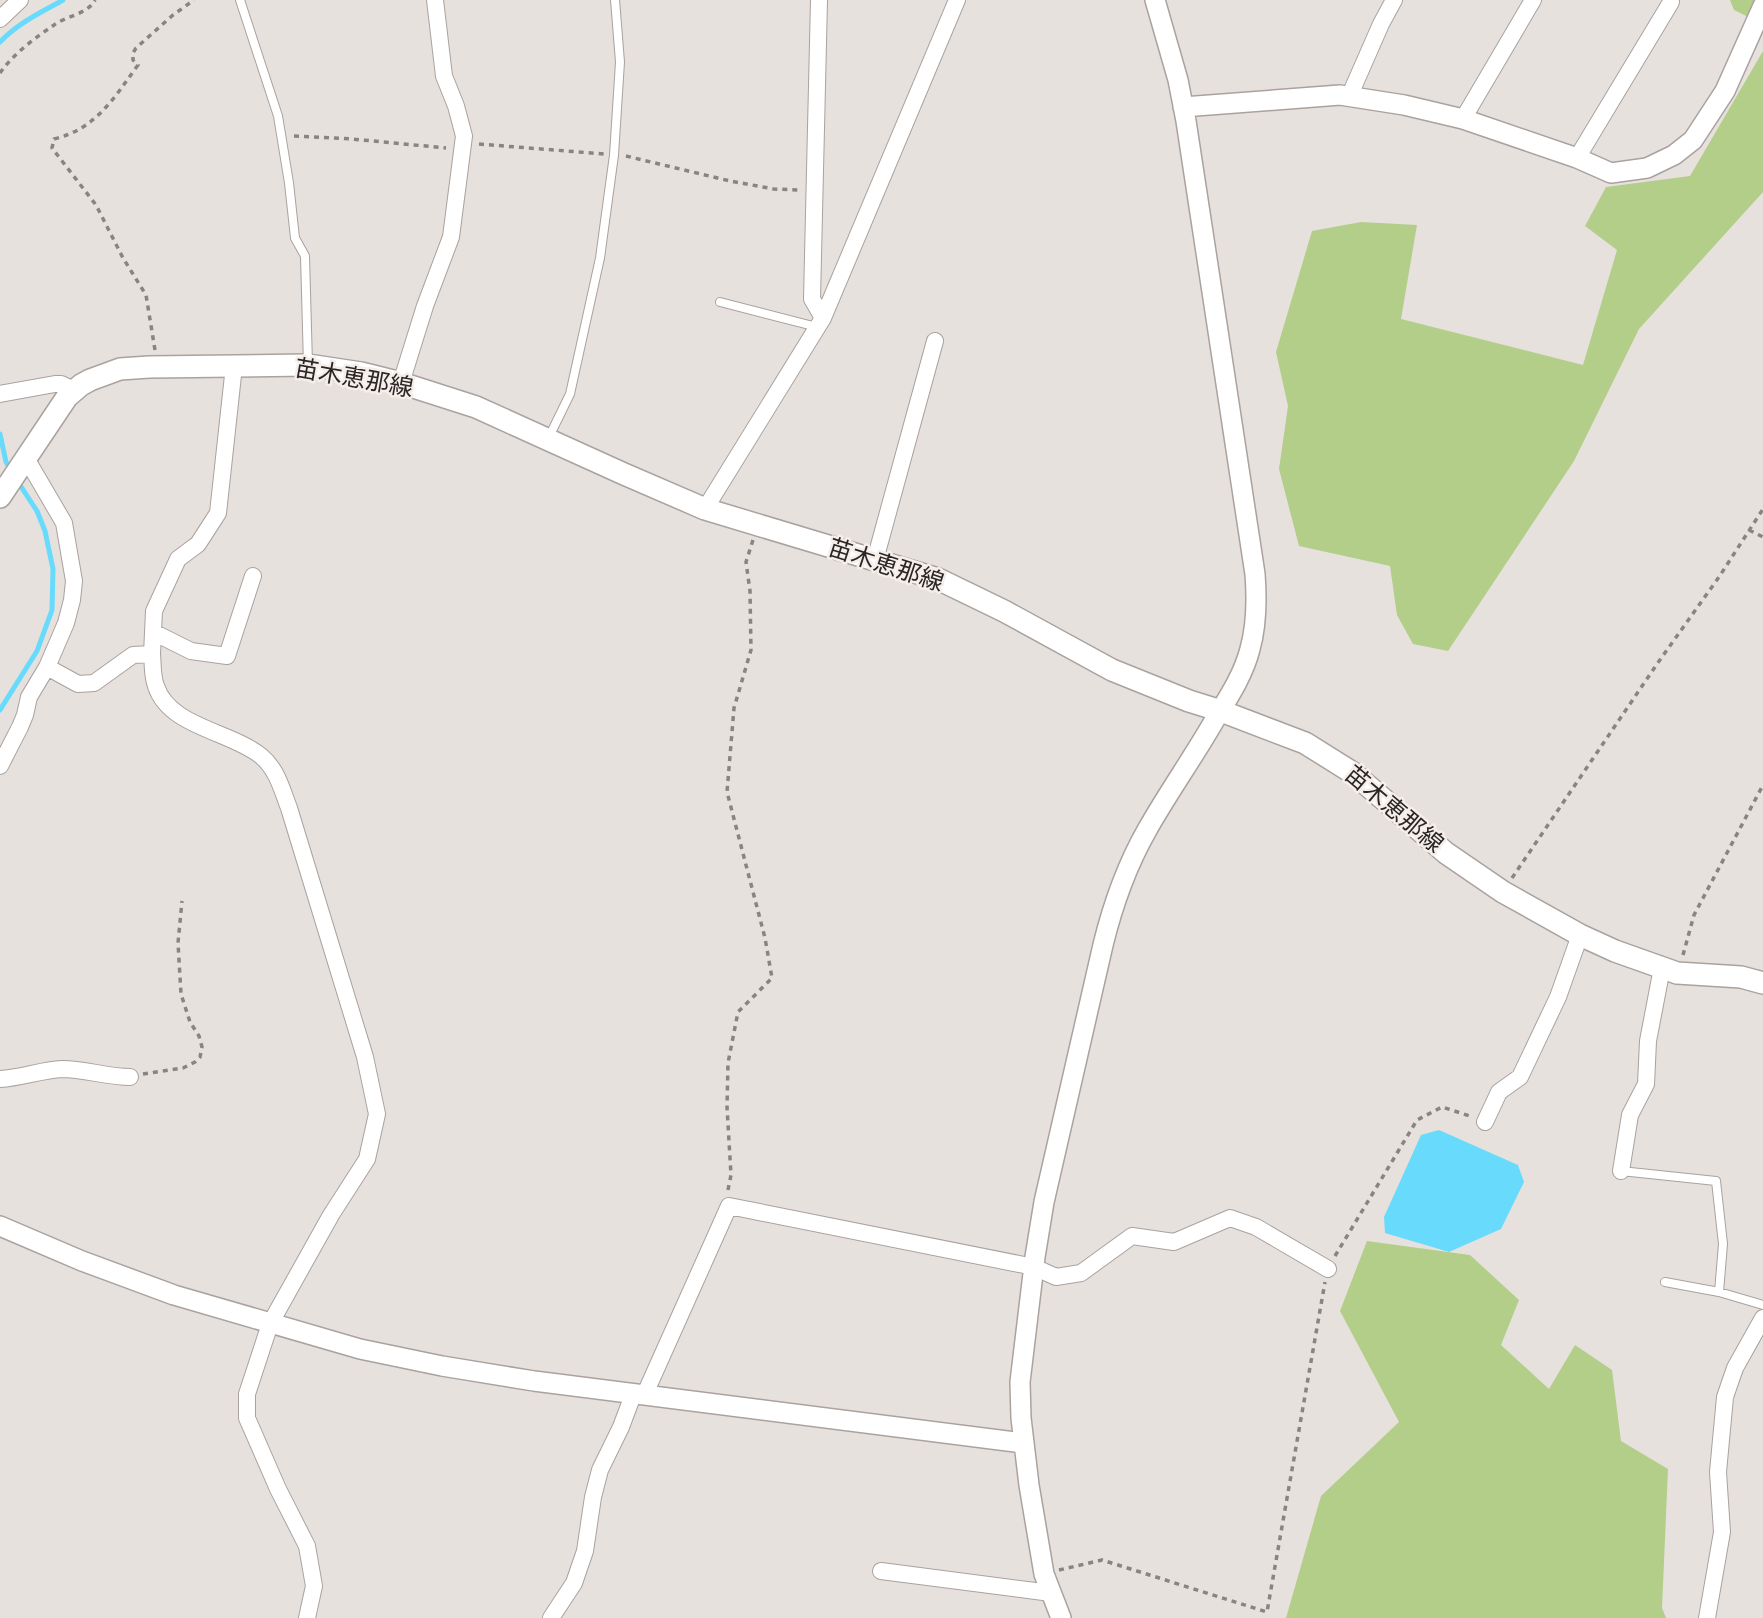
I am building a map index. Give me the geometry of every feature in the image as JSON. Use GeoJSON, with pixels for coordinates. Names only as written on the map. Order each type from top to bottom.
{"type":"FeatureCollection","features":[{"type":"Feature","properties":{"kind":"main road","name":"苗木恵那線"},"geometry":{"type":"LineString","coordinates":[[3,493],[67,397],[81,384],[120,369],[158,366],[307,365],[361,373],[401,383],[476,407],[705,509],[938,579],[1004,611],[1112,670],[1304,743],[1340,764],[1446,853],[1503,891],[1580,935],[1670,971],[1741,977],[1763,983]]}},
{"type":"Feature","properties":{"kind":"street"},"geometry":{"type":"LineString","coordinates":[[0,19],[20,0]]}},
{"type":"Feature","properties":{"kind":"street"},"geometry":{"type":"LineString","coordinates":[[401,383],[425,306],[451,237],[464,136],[444,76],[435,0]]}},
{"type":"Feature","properties":{"kind":"street"},"geometry":{"type":"LineString","coordinates":[[819,0],[812,299],[820,322]]}},
{"type":"Feature","properties":{"kind":"street"},"geometry":{"type":"LineString","coordinates":[[705,509],[820,322],[957,0]]}},
{"type":"Feature","properties":{"kind":"street"},"geometry":{"type":"LineString","coordinates":[[1061,1618],[1044,1574],[1023,1443],[1020,1382],[1044,1202],[1111,913],[1129,864],[1148,828],[1241,674],[1255,626],[1255,574],[1183,107],[1155,0]]}},
{"type":"Feature","properties":{"kind":"street"},"geometry":{"type":"LineString","coordinates":[[1349,97],[1394,0]]}},
{"type":"Feature","properties":{"kind":"street"},"geometry":{"type":"LineString","coordinates":[[1463,119],[1533,0]]}},
{"type":"Feature","properties":{"kind":"street"},"geometry":{"type":"LineString","coordinates":[[1577,158],[1671,2]]}},
{"type":"Feature","properties":{"kind":"street"},"geometry":{"type":"LineString","coordinates":[[1183,107],[1340,95],[1404,105],[1463,119],[1577,158],[1611,173],[1647,168],[1674,155],[1693,140],[1725,91],[1763,6]]}},
{"type":"Feature","properties":{"kind":"street"},"geometry":{"type":"LineString","coordinates":[[875,559],[935,341]]}},
{"type":"Feature","properties":{"kind":"street"},"geometry":{"type":"LineString","coordinates":[[234,366],[218,513],[198,544],[178,559],[154,611],[152,654],[155,685],[162,700],[174,713],[253,751],[262,757],[278,778],[365,1057],[376,1114],[367,1160],[331,1214],[270,1324],[247,1394],[247,1418],[307,1546],[314,1587],[307,1618]]}},
{"type":"Feature","properties":{"kind":"street"},"geometry":{"type":"LineString","coordinates":[[0,394],[54,384],[74,390]]}},
{"type":"Feature","properties":{"kind":"street"},"geometry":{"type":"LineString","coordinates":[[0,766],[25,715],[29,697],[47,667],[66,623],[74,581],[64,523],[23,462]]}},
{"type":"Feature","properties":{"kind":"street"},"geometry":{"type":"LineString","coordinates":[[153,632],[191,651],[227,656],[253,576]]}},
{"type":"Feature","properties":{"kind":"street"},"geometry":{"type":"LineString","coordinates":[[47,667],[78,684],[94,683],[133,655],[152,654]]}},
{"type":"Feature","properties":{"kind":"street"},"geometry":{"type":"LineString","coordinates":[[1485,1122],[1499,1092],[1520,1077],[1558,997],[1580,935]]}},
{"type":"Feature","properties":{"kind":"street"},"geometry":{"type":"LineString","coordinates":[[1621,1171],[1630,1115],[1646,1084],[1648,1041],[1670,971]]}},
{"type":"Feature","properties":{"kind":"street"},"geometry":{"type":"LineString","coordinates":[[0,1079],[61,1069],[130,1077]]}},
{"type":"Feature","properties":{"kind":"street"},"geometry":{"type":"LineString","coordinates":[[551,1618],[573,1583],[582,1562],[600,1470],[729,1206],[1034,1268],[1056,1277],[1081,1273],[1132,1236],[1174,1242],[1230,1218],[1256,1227],[1328,1269]]}},
{"type":"Feature","properties":{"kind":"street"},"geometry":{"type":"LineString","coordinates":[[0,1226],[151,1287],[360,1349],[534,1381],[638,1396],[1023,1443]]}},
{"type":"Feature","properties":{"kind":"street"},"geometry":{"type":"LineString","coordinates":[[1707,1618],[1722,1532],[1718,1472],[1725,1397],[1735,1368],[1763,1318]]}},
{"type":"Feature","properties":{"kind":"street"},"geometry":{"type":"LineString","coordinates":[[881,1571],[1051,1593]]}},
{"type":"Feature","properties":{"kind":"lane"},"geometry":{"type":"LineString","coordinates":[[240,0],[278,116],[295,238],[305,256],[307,365]]}},
{"type":"Feature","properties":{"kind":"lane"},"geometry":{"type":"LineString","coordinates":[[548,439],[570,394],[600,258],[614,154],[620,62],[615,0]]}},
{"type":"Feature","properties":{"kind":"lane"},"geometry":{"type":"LineString","coordinates":[[720,302],[820,322]]}},
{"type":"Feature","properties":{"kind":"lane"},"geometry":{"type":"LineString","coordinates":[[1621,1171],[1716,1181],[1723,1244],[1719,1292]]}},
{"type":"Feature","properties":{"kind":"lane"},"geometry":{"type":"LineString","coordinates":[[1665,1282],[1719,1292],[1763,1305]]}},
{"type":"Feature","properties":{"kind":"path"},"geometry":{"type":"LineString","coordinates":[[0,73],[7,63],[55,23],[92,7],[95,0]]}},
{"type":"Feature","properties":{"kind":"path"},"geometry":{"type":"LineString","coordinates":[[158,366],[146,295],[123,258],[96,205],[52,148],[54,139],[80,130],[111,103],[138,65],[133,60],[136,48],[194,0]]}},
{"type":"Feature","properties":{"kind":"path"},"geometry":{"type":"LineString","coordinates":[[281,136],[614,154],[741,183],[774,189],[814,191]]}},
{"type":"Feature","properties":{"kind":"path"},"geometry":{"type":"LineString","coordinates":[[1503,891],[1763,509]]}},
{"type":"Feature","properties":{"kind":"path"},"geometry":{"type":"LineString","coordinates":[[729,1206],[726,1202],[731,1175],[728,1074],[738,1012],[772,978],[765,938],[727,792],[734,708],[751,650],[750,591],[746,562],[757,525]]}},
{"type":"Feature","properties":{"kind":"path"},"geometry":{"type":"LineString","coordinates":[[1749,529],[1763,537]]}},
{"type":"Feature","properties":{"kind":"path"},"geometry":{"type":"LineString","coordinates":[[1670,971],[1694,915],[1763,785]]}},
{"type":"Feature","properties":{"kind":"path"},"geometry":{"type":"LineString","coordinates":[[130,1077],[183,1068],[200,1057],[202,1046],[199,1036],[190,1022],[181,994],[178,943],[182,901]]}},
{"type":"Feature","properties":{"kind":"path"},"geometry":{"type":"LineString","coordinates":[[1044,1574],[1102,1560],[1268,1612],[1328,1269],[1417,1120],[1442,1107],[1485,1122]]}},
{"type":"Feature","properties":{"kind":"green space"},"geometry":{"type":"Polygon","coordinates":[[[1730,0],[1763,0],[1763,24],[1734,10],[1730,0]]]}},
{"type":"Feature","properties":{"kind":"green space"},"geometry":{"type":"Polygon","coordinates":[[[1763,51],[1763,192],[1639,329],[1574,461],[1448,651],[1413,644],[1397,615],[1390,566],[1299,546],[1279,469],[1288,406],[1276,352],[1312,231],[1361,222],[1417,225],[1401,319],[1583,365],[1617,250],[1585,226],[1606,187],[1690,176],[1763,51]]]}},
{"type":"Feature","properties":{"kind":"green space"},"geometry":{"type":"Polygon","coordinates":[[[1367,1241],[1470,1255],[1519,1300],[1501,1345],[1549,1389],[1575,1345],[1612,1370],[1621,1441],[1668,1469],[1662,1608],[1666,1618],[1286,1618],[1321,1496],[1399,1422],[1340,1311],[1367,1241]]]}},
{"type":"Feature","properties":{"kind":"water"},"geometry":{"type":"Polygon","coordinates":[[[1439,1130],[1518,1165],[1524,1182],[1501,1229],[1449,1252],[1385,1233],[1384,1217],[1421,1135],[1439,1130]]]}},
{"type":"Feature","properties":{"kind":"waterway"},"geometry":{"type":"LineString","coordinates":[[0,42],[22,24],[63,0]]}},
{"type":"Feature","properties":{"kind":"waterway"},"geometry":{"type":"LineString","coordinates":[[0,434],[6,462],[11,470]]}},
{"type":"Feature","properties":{"kind":"waterway"},"geometry":{"type":"LineString","coordinates":[[0,710],[37,651],[52,610],[53,569],[45,531],[37,511],[18,482]]}}]}
